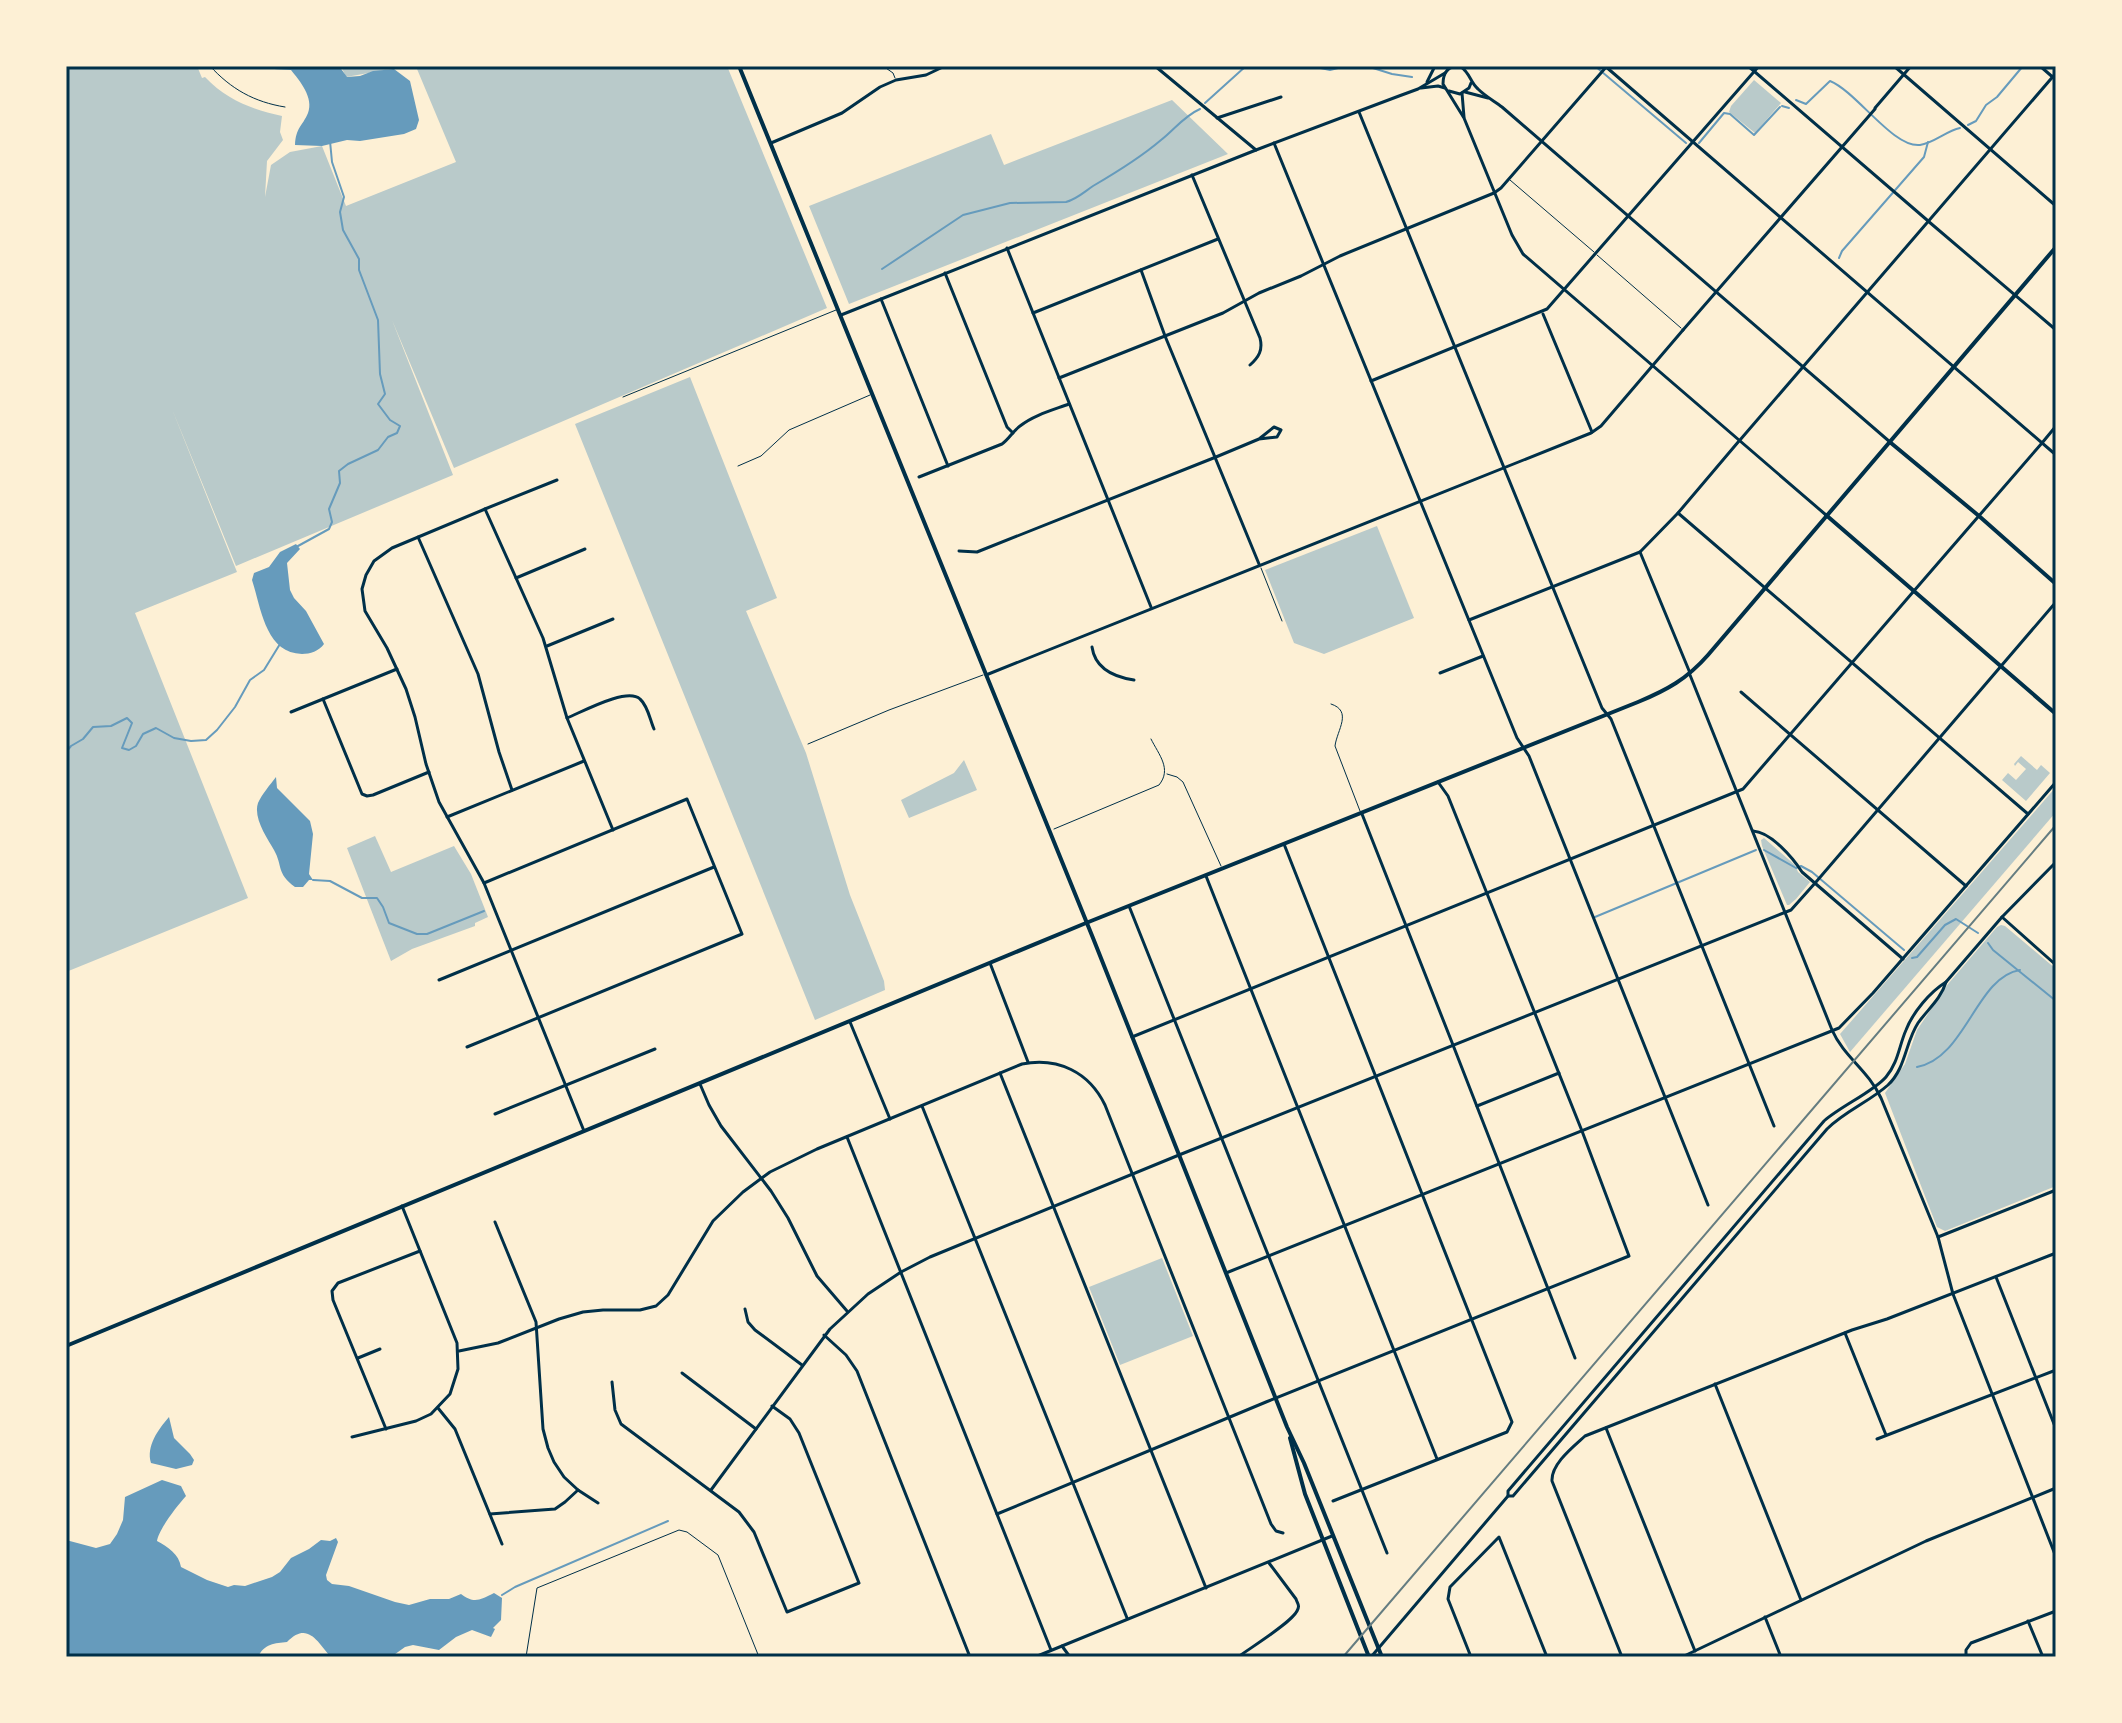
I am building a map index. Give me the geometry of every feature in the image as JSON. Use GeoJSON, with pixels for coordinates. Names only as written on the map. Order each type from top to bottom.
{"type":"FeatureCollection","features":[{"type":"Feature","properties":{"kind":"main road"},"geometry":{"type":"LineString","coordinates":[[739,66],[1382,1657]]}},
{"type":"Feature","properties":{"kind":"main road"},"geometry":{"type":"LineString","coordinates":[[66,1346],[1086,923],[1658,693],[1690,675],[2056,247]]}},
{"type":"Feature","properties":{"kind":"main road"},"geometry":{"type":"LineString","coordinates":[[1890,442],[2056,584]]}},
{"type":"Feature","properties":{"kind":"main road"},"geometry":{"type":"LineString","coordinates":[[1826,515],[2056,714]]}},
{"type":"Feature","properties":{"kind":"main road"},"geometry":{"type":"LineString","coordinates":[[1287,1427],[1302,1483],[1370,1657]]}},
{"type":"Feature","properties":{"kind":"street"},"geometry":{"type":"LineString","coordinates":[[771,144],[842,113],[880,87],[896,80],[926,75],[945,66]]}},
{"type":"Feature","properties":{"kind":"street"},"geometry":{"type":"LineString","coordinates":[[1155,66],[1256,150]]}},
{"type":"Feature","properties":{"kind":"street"},"geometry":{"type":"LineString","coordinates":[[1425,84],[1435,66]]}},
{"type":"Feature","properties":{"kind":"street"},"geometry":{"type":"LineString","coordinates":[[1418,89],[1450,68],[1459,66],[1466,70],[1478,89],[1890,442]]}},
{"type":"Feature","properties":{"kind":"street"},"geometry":{"type":"LineString","coordinates":[[1748,66],[2056,330]]}},
{"type":"Feature","properties":{"kind":"street"},"geometry":{"type":"LineString","coordinates":[[1371,381],[1543,313],[1759,66]]}},
{"type":"Feature","properties":{"kind":"street"},"geometry":{"type":"LineString","coordinates":[[1894,66],[2056,206]]}},
{"type":"Feature","properties":{"kind":"street"},"geometry":{"type":"LineString","coordinates":[[986,675],[1592,432],[1601,426],[1911,66]]}},
{"type":"Feature","properties":{"kind":"street"},"geometry":{"type":"LineString","coordinates":[[1468,620],[1640,552],[1678,513],[2055,77],[2040,66]]}},
{"type":"Feature","properties":{"kind":"street"},"geometry":{"type":"LineString","coordinates":[[1059,378],[1223,313],[1340,256],[1494,193],[1605,67],[2056,455]]}},
{"type":"Feature","properties":{"kind":"street"},"geometry":{"type":"LineString","coordinates":[[1446,70],[1443,79],[1447,90],[1464,118],[1523,254],[1826,515]]}},
{"type":"Feature","properties":{"kind":"street"},"geometry":{"type":"LineString","coordinates":[[1464,118],[1463,92],[1471,83],[1471,77]]}},
{"type":"Feature","properties":{"kind":"street"},"geometry":{"type":"LineString","coordinates":[[840,312],[881,299],[1418,89],[1438,86],[1454,94],[1463,92],[1491,99]]}},
{"type":"Feature","properties":{"kind":"street"},"geometry":{"type":"LineString","coordinates":[[1217,118],[1281,97]]}},
{"type":"Feature","properties":{"kind":"street"},"geometry":{"type":"LineString","coordinates":[[1359,112],[1602,708],[1611,719],[1774,1126]]}},
{"type":"Feature","properties":{"kind":"street"},"geometry":{"type":"LineString","coordinates":[[1274,143],[1517,738],[1529,756],[1708,1205]]}},
{"type":"Feature","properties":{"kind":"street"},"geometry":{"type":"LineString","coordinates":[[1192,175],[1261,342],[1259,355],[1250,365]]}},
{"type":"Feature","properties":{"kind":"street"},"geometry":{"type":"LineString","coordinates":[[1033,313],[1218,239]]}},
{"type":"Feature","properties":{"kind":"street"},"geometry":{"type":"LineString","coordinates":[[1007,248],[1151,607]]}},
{"type":"Feature","properties":{"kind":"street"},"geometry":{"type":"LineString","coordinates":[[1141,270],[1259,564]]}},
{"type":"Feature","properties":{"kind":"street"},"geometry":{"type":"LineString","coordinates":[[945,273],[1007,427],[1013,433]]}},
{"type":"Feature","properties":{"kind":"street"},"geometry":{"type":"LineString","coordinates":[[881,299],[948,466]]}},
{"type":"Feature","properties":{"kind":"street"},"geometry":{"type":"LineString","coordinates":[[1543,313],[1592,432]]}},
{"type":"Feature","properties":{"kind":"street"},"geometry":{"type":"LineString","coordinates":[[919,477],[1002,444],[1030,420],[1069,404]]}},
{"type":"Feature","properties":{"kind":"street"},"geometry":{"type":"LineString","coordinates":[[1132,1037],[1737,792],[1750,782],[2056,426]]}},
{"type":"Feature","properties":{"kind":"street"},"geometry":{"type":"LineString","coordinates":[[959,551],[977,552],[1259,439],[1274,427],[1281,430],[1277,437],[1259,439]]}},
{"type":"Feature","properties":{"kind":"street"},"geometry":{"type":"LineString","coordinates":[[557,480],[392,548],[374,561],[362,589],[365,611],[397,669],[415,717],[429,772],[447,818],[484,883],[584,1131]]}},
{"type":"Feature","properties":{"kind":"street"},"geometry":{"type":"LineString","coordinates":[[485,509],[546,646],[567,718],[613,830]]}},
{"type":"Feature","properties":{"kind":"street"},"geometry":{"type":"LineString","coordinates":[[1678,513],[2028,814]]}},
{"type":"Feature","properties":{"kind":"street"},"geometry":{"type":"LineString","coordinates":[[418,537],[478,674],[512,790]]}},
{"type":"Feature","properties":{"kind":"street"},"geometry":{"type":"LineString","coordinates":[[516,578],[585,549]]}},
{"type":"Feature","properties":{"kind":"street"},"geometry":{"type":"LineString","coordinates":[[1640,552],[1832,1030],[1878,1092],[1938,1237],[1953,1294],[2056,1557]]}},
{"type":"Feature","properties":{"kind":"street"},"geometry":{"type":"LineString","coordinates":[[711,1490],[824,1335],[847,1311],[901,1272],[975,1238],[1795,907],[2056,602]]}},
{"type":"Feature","properties":{"kind":"street"},"geometry":{"type":"LineString","coordinates":[[546,646],[613,619]]}},
{"type":"Feature","properties":{"kind":"street"},"geometry":{"type":"LineString","coordinates":[[1092,647],[1096,661],[1104,670],[1134,680]]}},
{"type":"Feature","properties":{"kind":"street"},"geometry":{"type":"LineString","coordinates":[[1440,673],[1483,656]]}},
{"type":"Feature","properties":{"kind":"street"},"geometry":{"type":"LineString","coordinates":[[291,712],[397,669]]}},
{"type":"Feature","properties":{"kind":"street"},"geometry":{"type":"LineString","coordinates":[[1741,692],[1966,886]]}},
{"type":"Feature","properties":{"kind":"street"},"geometry":{"type":"LineString","coordinates":[[567,718],[621,696],[631,695],[643,702],[654,729]]}},
{"type":"Feature","properties":{"kind":"street"},"geometry":{"type":"LineString","coordinates":[[323,699],[364,796],[429,772]]}},
{"type":"Feature","properties":{"kind":"street"},"geometry":{"type":"LineString","coordinates":[[447,818],[584,761]]}},
{"type":"Feature","properties":{"kind":"street"},"geometry":{"type":"LineString","coordinates":[[997,1514],[1629,1256],[1448,796],[1438,782]]}},
{"type":"Feature","properties":{"kind":"street"},"geometry":{"type":"LineString","coordinates":[[1226,1273],[1832,1030],[1851,1018],[2056,782]]}},
{"type":"Feature","properties":{"kind":"street"},"geometry":{"type":"LineString","coordinates":[[467,1047],[742,934],[687,799],[484,883]]}},
{"type":"Feature","properties":{"kind":"street"},"geometry":{"type":"LineString","coordinates":[[1361,813],[1575,1358]]}},
{"type":"Feature","properties":{"kind":"street"},"geometry":{"type":"LineString","coordinates":[[1753,831],[1765,834],[1802,872],[1817,881],[1903,959]]}},
{"type":"Feature","properties":{"kind":"street"},"geometry":{"type":"LineString","coordinates":[[1284,844],[1512,1422],[1507,1432],[1333,1501]]}},
{"type":"Feature","properties":{"kind":"street"},"geometry":{"type":"LineString","coordinates":[[1370,1657],[1816,1129],[1832,1113],[1887,1075],[1911,1020],[2002,917],[2056,862]]}},
{"type":"Feature","properties":{"kind":"street"},"geometry":{"type":"LineString","coordinates":[[439,980],[714,867]]}},
{"type":"Feature","properties":{"kind":"street"},"geometry":{"type":"LineString","coordinates":[[1206,876],[1437,1459]]}},
{"type":"Feature","properties":{"kind":"street"},"geometry":{"type":"LineString","coordinates":[[1129,906],[1387,1553]]}},
{"type":"Feature","properties":{"kind":"street"},"geometry":{"type":"LineString","coordinates":[[2002,917],[2056,965]]}},
{"type":"Feature","properties":{"kind":"street"},"geometry":{"type":"LineString","coordinates":[[990,963],[1028,1062]]}},
{"type":"Feature","properties":{"kind":"street"},"geometry":{"type":"LineString","coordinates":[[1508,1496],[1513,1496],[1827,1129],[1878,1092],[1897,1074],[1914,1032],[1942,994],[1946,982]]}},
{"type":"Feature","properties":{"kind":"street"},"geometry":{"type":"LineString","coordinates":[[850,1022],[890,1119]]}},
{"type":"Feature","properties":{"kind":"street"},"geometry":{"type":"LineString","coordinates":[[495,1114],[655,1049]]}},
{"type":"Feature","properties":{"kind":"street"},"geometry":{"type":"LineString","coordinates":[[459,1351],[498,1343],[583,1312],[640,1310],[656,1306],[668,1295],[713,1221],[761,1178],[785,1163],[1028,1062],[1060,1064],[1093,1085],[1105,1105],[1271,1524],[1276,1531],[1283,1533]]}},
{"type":"Feature","properties":{"kind":"street"},"geometry":{"type":"LineString","coordinates":[[1000,1073],[1206,1588]]}},
{"type":"Feature","properties":{"kind":"street"},"geometry":{"type":"LineString","coordinates":[[1476,1107],[1559,1073]]}},
{"type":"Feature","properties":{"kind":"street"},"geometry":{"type":"LineString","coordinates":[[700,1084],[717,1119],[793,1227],[823,1286],[847,1311]]}},
{"type":"Feature","properties":{"kind":"street"},"geometry":{"type":"LineString","coordinates":[[922,1106],[1127,1619]]}},
{"type":"Feature","properties":{"kind":"street"},"geometry":{"type":"LineString","coordinates":[[846,1137],[1051,1650]]}},
{"type":"Feature","properties":{"kind":"street"},"geometry":{"type":"LineString","coordinates":[[1938,1237],[2056,1190]]}},
{"type":"Feature","properties":{"kind":"street"},"geometry":{"type":"LineString","coordinates":[[352,1437],[416,1421],[438,1408],[454,1385],[458,1369],[456,1338],[402,1206]]}},
{"type":"Feature","properties":{"kind":"street"},"geometry":{"type":"LineString","coordinates":[[495,1222],[537,1328],[545,1439],[564,1477],[598,1503]]}},
{"type":"Feature","properties":{"kind":"street"},"geometry":{"type":"LineString","coordinates":[[386,1429],[332,1291],[338,1283],[420,1251]]}},
{"type":"Feature","properties":{"kind":"street"},"geometry":{"type":"LineString","coordinates":[[1622,1657],[1552,1481],[1551,1474],[1575,1445],[1585,1436],[1715,1384],[2056,1253]]}},
{"type":"Feature","properties":{"kind":"street"},"geometry":{"type":"LineString","coordinates":[[1996,1277],[2056,1429]]}},
{"type":"Feature","properties":{"kind":"street"},"geometry":{"type":"LineString","coordinates":[[745,1309],[748,1322],[755,1330],[802,1365]]}},
{"type":"Feature","properties":{"kind":"street"},"geometry":{"type":"LineString","coordinates":[[1845,1333],[1886,1435]]}},
{"type":"Feature","properties":{"kind":"street"},"geometry":{"type":"LineString","coordinates":[[824,1335],[846,1355],[857,1371],[970,1657]]}},
{"type":"Feature","properties":{"kind":"street"},"geometry":{"type":"LineString","coordinates":[[358,1358],[380,1349]]}},
{"type":"Feature","properties":{"kind":"street"},"geometry":{"type":"LineString","coordinates":[[1877,1439],[2056,1370]]}},
{"type":"Feature","properties":{"kind":"street"},"geometry":{"type":"LineString","coordinates":[[682,1373],[756,1429]]}},
{"type":"Feature","properties":{"kind":"street"},"geometry":{"type":"LineString","coordinates":[[612,1382],[615,1410],[621,1424],[739,1512],[752,1527],[787,1612],[859,1583],[799,1433],[790,1419],[772,1406]]}},
{"type":"Feature","properties":{"kind":"street"},"geometry":{"type":"LineString","coordinates":[[1715,1384],[1801,1600]]}},
{"type":"Feature","properties":{"kind":"street"},"geometry":{"type":"LineString","coordinates":[[438,1408],[455,1429],[502,1544]]}},
{"type":"Feature","properties":{"kind":"street"},"geometry":{"type":"LineString","coordinates":[[1606,1428],[1695,1651]]}},
{"type":"Feature","properties":{"kind":"street"},"geometry":{"type":"LineString","coordinates":[[1682,1657],[1926,1541],[2056,1488]]}},
{"type":"Feature","properties":{"kind":"street"},"geometry":{"type":"LineString","coordinates":[[490,1514],[555,1509],[578,1490]]}},
{"type":"Feature","properties":{"kind":"street"},"geometry":{"type":"LineString","coordinates":[[1035,1657],[1334,1536]]}},
{"type":"Feature","properties":{"kind":"street"},"geometry":{"type":"LineString","coordinates":[[1471,1657],[1448,1599],[1450,1587],[1499,1537],[1547,1657]]}},
{"type":"Feature","properties":{"kind":"street"},"geometry":{"type":"LineString","coordinates":[[1238,1657],[1291,1618],[1298,1609],[1296,1599],[1269,1563]]}},
{"type":"Feature","properties":{"kind":"street"},"geometry":{"type":"LineString","coordinates":[[1966,1657],[1967,1647],[1971,1643],[2056,1611]]}},
{"type":"Feature","properties":{"kind":"street"},"geometry":{"type":"LineString","coordinates":[[1765,1617],[1781,1657]]}},
{"type":"Feature","properties":{"kind":"street"},"geometry":{"type":"LineString","coordinates":[[2028,1621],[2043,1657]]}},
{"type":"Feature","properties":{"kind":"street"},"geometry":{"type":"LineString","coordinates":[[1062,1646],[1070,1657]]}},
{"type":"Feature","properties":{"kind":"lane"},"geometry":{"type":"LineString","coordinates":[[210,66],[239,92],[285,107]]}},
{"type":"Feature","properties":{"kind":"lane"},"geometry":{"type":"LineString","coordinates":[[883,66],[893,73],[896,80]]}},
{"type":"Feature","properties":{"kind":"lane"},"geometry":{"type":"LineString","coordinates":[[1509,179],[1683,330]]}},
{"type":"Feature","properties":{"kind":"lane"},"geometry":{"type":"LineString","coordinates":[[623,397],[840,312]]}},
{"type":"Feature","properties":{"kind":"lane"},"geometry":{"type":"LineString","coordinates":[[738,466],[761,456],[789,430],[873,394]]}},
{"type":"Feature","properties":{"kind":"lane"},"geometry":{"type":"LineString","coordinates":[[1259,564],[1282,621]]}},
{"type":"Feature","properties":{"kind":"lane"},"geometry":{"type":"LineString","coordinates":[[808,744],[986,675]]}},
{"type":"Feature","properties":{"kind":"lane"},"geometry":{"type":"LineString","coordinates":[[1331,704],[1342,711],[1336,751],[1361,813]]}},
{"type":"Feature","properties":{"kind":"lane"},"geometry":{"type":"LineString","coordinates":[[1049,831],[1162,782],[1165,767],[1151,739]]}},
{"type":"Feature","properties":{"kind":"lane"},"geometry":{"type":"LineString","coordinates":[[1166,774],[1174,775],[1183,782],[1222,869]]}},
{"type":"Feature","properties":{"kind":"lane"},"geometry":{"type":"LineString","coordinates":[[526,1657],[537,1588],[679,1530],[687,1532],[718,1555],[759,1657]]}},
{"type":"Feature","properties":{"kind":"shaded area"},"geometry":{"type":"Polygon","coordinates":[[[66,66],[197,66],[202,78],[205,77],[231,98],[282,116],[280,132],[283,140],[267,161],[265,197],[271,165],[290,152],[322,146],[346,206],[456,162],[417,69],[391,69],[346,77],[341,66],[727,66],[827,308],[454,468],[392,320],[453,475],[236,566],[172,409],[237,572],[135,613],[248,898],[66,972],[66,66]]]}},
{"type":"Feature","properties":{"kind":"shaded area"},"geometry":{"type":"Polygon","coordinates":[[[1754,80],[1781,103],[1755,133],[1729,112],[1754,80]]]}},
{"type":"Feature","properties":{"kind":"shaded area"},"geometry":{"type":"Polygon","coordinates":[[[1172,100],[1228,154],[849,304],[809,206],[991,134],[1004,165],[1172,100]]]}},
{"type":"Feature","properties":{"kind":"shaded area"},"geometry":{"type":"Polygon","coordinates":[[[690,377],[777,598],[746,611],[806,753],[850,895],[884,981],[885,990],[815,1020],[575,424],[690,377]]]}},
{"type":"Feature","properties":{"kind":"shaded area"},"geometry":{"type":"Polygon","coordinates":[[[1377,526],[1414,618],[1324,654],[1294,643],[1265,570],[1377,526]]]}},
{"type":"Feature","properties":{"kind":"shaded area"},"geometry":{"type":"Polygon","coordinates":[[[2021,756],[2037,770],[2041,765],[2050,773],[2026,801],[2002,780],[2008,773],[2016,780],[2026,769],[2018,762],[2014,764],[2021,756]]]}},
{"type":"Feature","properties":{"kind":"shaded area"},"geometry":{"type":"Polygon","coordinates":[[[964,760],[977,790],[909,818],[901,800],[954,773],[964,760]]]}},
{"type":"Feature","properties":{"kind":"shaded area"},"geometry":{"type":"Polygon","coordinates":[[[2056,787],[2056,812],[1850,1052],[1840,1034],[2056,787]]]}},
{"type":"Feature","properties":{"kind":"shaded area"},"geometry":{"type":"Polygon","coordinates":[[[375,836],[391,872],[454,846],[471,874],[488,917],[475,923],[475,926],[412,949],[391,961],[347,848],[375,836]]]}},
{"type":"Feature","properties":{"kind":"shaded area"},"geometry":{"type":"Polygon","coordinates":[[[1764,838],[1810,882],[1789,905],[1762,846],[1761,840],[1764,838]]]}},
{"type":"Feature","properties":{"kind":"shaded area"},"geometry":{"type":"Polygon","coordinates":[[[2001,925],[2056,969],[2056,1186],[1945,1231],[1937,1227],[1885,1093],[1905,1064],[1917,1030],[1948,984],[2001,925]]]}},
{"type":"Feature","properties":{"kind":"shaded area"},"geometry":{"type":"Polygon","coordinates":[[[1162,1258],[1193,1336],[1120,1365],[1089,1287],[1162,1258]]]}},
{"type":"Feature","properties":{"kind":"water"},"geometry":{"type":"Polygon","coordinates":[[[254,66],[339,66],[347,77],[394,69],[410,81],[419,120],[416,129],[360,141],[347,140],[322,146],[295,145],[309,107],[305,90],[291,70],[254,66]]]}},
{"type":"Feature","properties":{"kind":"water"},"geometry":{"type":"Polygon","coordinates":[[[296,544],[300,549],[287,563],[290,590],[324,644],[305,654],[290,652],[272,637],[252,580],[254,573],[269,567],[280,552],[296,544]]]}},
{"type":"Feature","properties":{"kind":"water"},"geometry":{"type":"Polygon","coordinates":[[[276,777],[277,788],[310,821],[313,834],[309,874],[313,880],[303,887],[295,887],[285,878],[257,815],[258,803],[276,777]]]}},
{"type":"Feature","properties":{"kind":"water"},"geometry":{"type":"Polygon","coordinates":[[[169,1417],[174,1438],[194,1460],[192,1465],[176,1469],[151,1463],[152,1444],[169,1417]]]}},
{"type":"Feature","properties":{"kind":"water"},"geometry":{"type":"Polygon","coordinates":[[[162,1480],[181,1486],[186,1496],[173,1511],[157,1541],[169,1548],[181,1567],[207,1580],[228,1587],[245,1586],[272,1577],[291,1558],[321,1540],[336,1538],[338,1542],[326,1575],[332,1584],[349,1586],[409,1605],[430,1599],[449,1599],[461,1594],[477,1600],[494,1593],[502,1598],[501,1620],[493,1628],[491,1637],[472,1630],[439,1650],[413,1645],[391,1657],[331,1657],[312,1636],[301,1633],[287,1642],[267,1647],[258,1657],[66,1657],[66,1540],[96,1548],[110,1544],[123,1520],[125,1497],[162,1480]]]}},
{"type":"Feature","properties":{"kind":"waterway"},"geometry":{"type":"LineString","coordinates":[[1205,103],[1246,66]]}},
{"type":"Feature","properties":{"kind":"waterway"},"geometry":{"type":"LineString","coordinates":[[1311,66],[1330,70],[1342,67],[1373,68],[1412,77]]}},
{"type":"Feature","properties":{"kind":"waterway"},"geometry":{"type":"LineString","coordinates":[[1595,66],[1686,143]]}},
{"type":"Feature","properties":{"kind":"waterway"},"geometry":{"type":"LineString","coordinates":[[1968,125],[1976,121],[1986,105],[1997,97],[2023,66]]}},
{"type":"Feature","properties":{"kind":"waterway"},"geometry":{"type":"LineString","coordinates":[[1796,100],[1806,104],[1830,81],[1909,144],[1925,144],[1960,128]]}},
{"type":"Feature","properties":{"kind":"waterway"},"geometry":{"type":"LineString","coordinates":[[1782,106],[1789,108]]}},
{"type":"Feature","properties":{"kind":"waterway"},"geometry":{"type":"LineString","coordinates":[[1699,143],[1724,113],[1730,114],[1754,135],[1780,107]]}},
{"type":"Feature","properties":{"kind":"waterway"},"geometry":{"type":"LineString","coordinates":[[882,269],[963,215],[1010,203],[1066,202],[1074,199],[1137,159],[1200,109]]}},
{"type":"Feature","properties":{"kind":"waterway"},"geometry":{"type":"LineString","coordinates":[[298,546],[329,529],[332,522],[329,509],[340,483],[339,471],[378,450],[388,437],[397,433],[400,426],[390,420],[378,404],[385,394],[380,374],[378,320],[359,270],[359,259],[343,230],[340,212],[344,197],[332,162],[330,141]]}},
{"type":"Feature","properties":{"kind":"waterway"},"geometry":{"type":"LineString","coordinates":[[1839,258],[1924,157],[1928,142]]}},
{"type":"Feature","properties":{"kind":"waterway"},"geometry":{"type":"LineString","coordinates":[[66,752],[93,727],[111,726],[127,718],[132,723],[122,748],[129,750],[136,746],[143,734],[156,728],[174,738],[206,740],[235,707],[250,680],[264,670],[280,644]]}},
{"type":"Feature","properties":{"kind":"waterway"},"geometry":{"type":"LineString","coordinates":[[1595,917],[1756,850]]}},
{"type":"Feature","properties":{"kind":"waterway"},"geometry":{"type":"LineString","coordinates":[[1764,850],[1796,868],[1801,866],[1812,872],[1904,950]]}},
{"type":"Feature","properties":{"kind":"waterway"},"geometry":{"type":"LineString","coordinates":[[313,880],[330,881],[362,898],[377,898],[389,923],[417,934],[427,934],[484,911]]}},
{"type":"Feature","properties":{"kind":"waterway"},"geometry":{"type":"LineString","coordinates":[[1912,958],[1917,957],[1945,925],[1956,919],[1978,933]]}},
{"type":"Feature","properties":{"kind":"waterway"},"geometry":{"type":"LineString","coordinates":[[1988,943],[2056,1001]]}},
{"type":"Feature","properties":{"kind":"waterway"},"geometry":{"type":"LineString","coordinates":[[1917,1067],[1934,1061],[1948,1049],[1992,987],[2005,976],[2020,970]]}},
{"type":"Feature","properties":{"kind":"waterway"},"geometry":{"type":"LineString","coordinates":[[502,1595],[668,1521]]}},
{"type":"Feature","properties":{"kind":"railway"},"geometry":{"type":"LineString","coordinates":[[1343,1657],[2056,825]]}}]}
